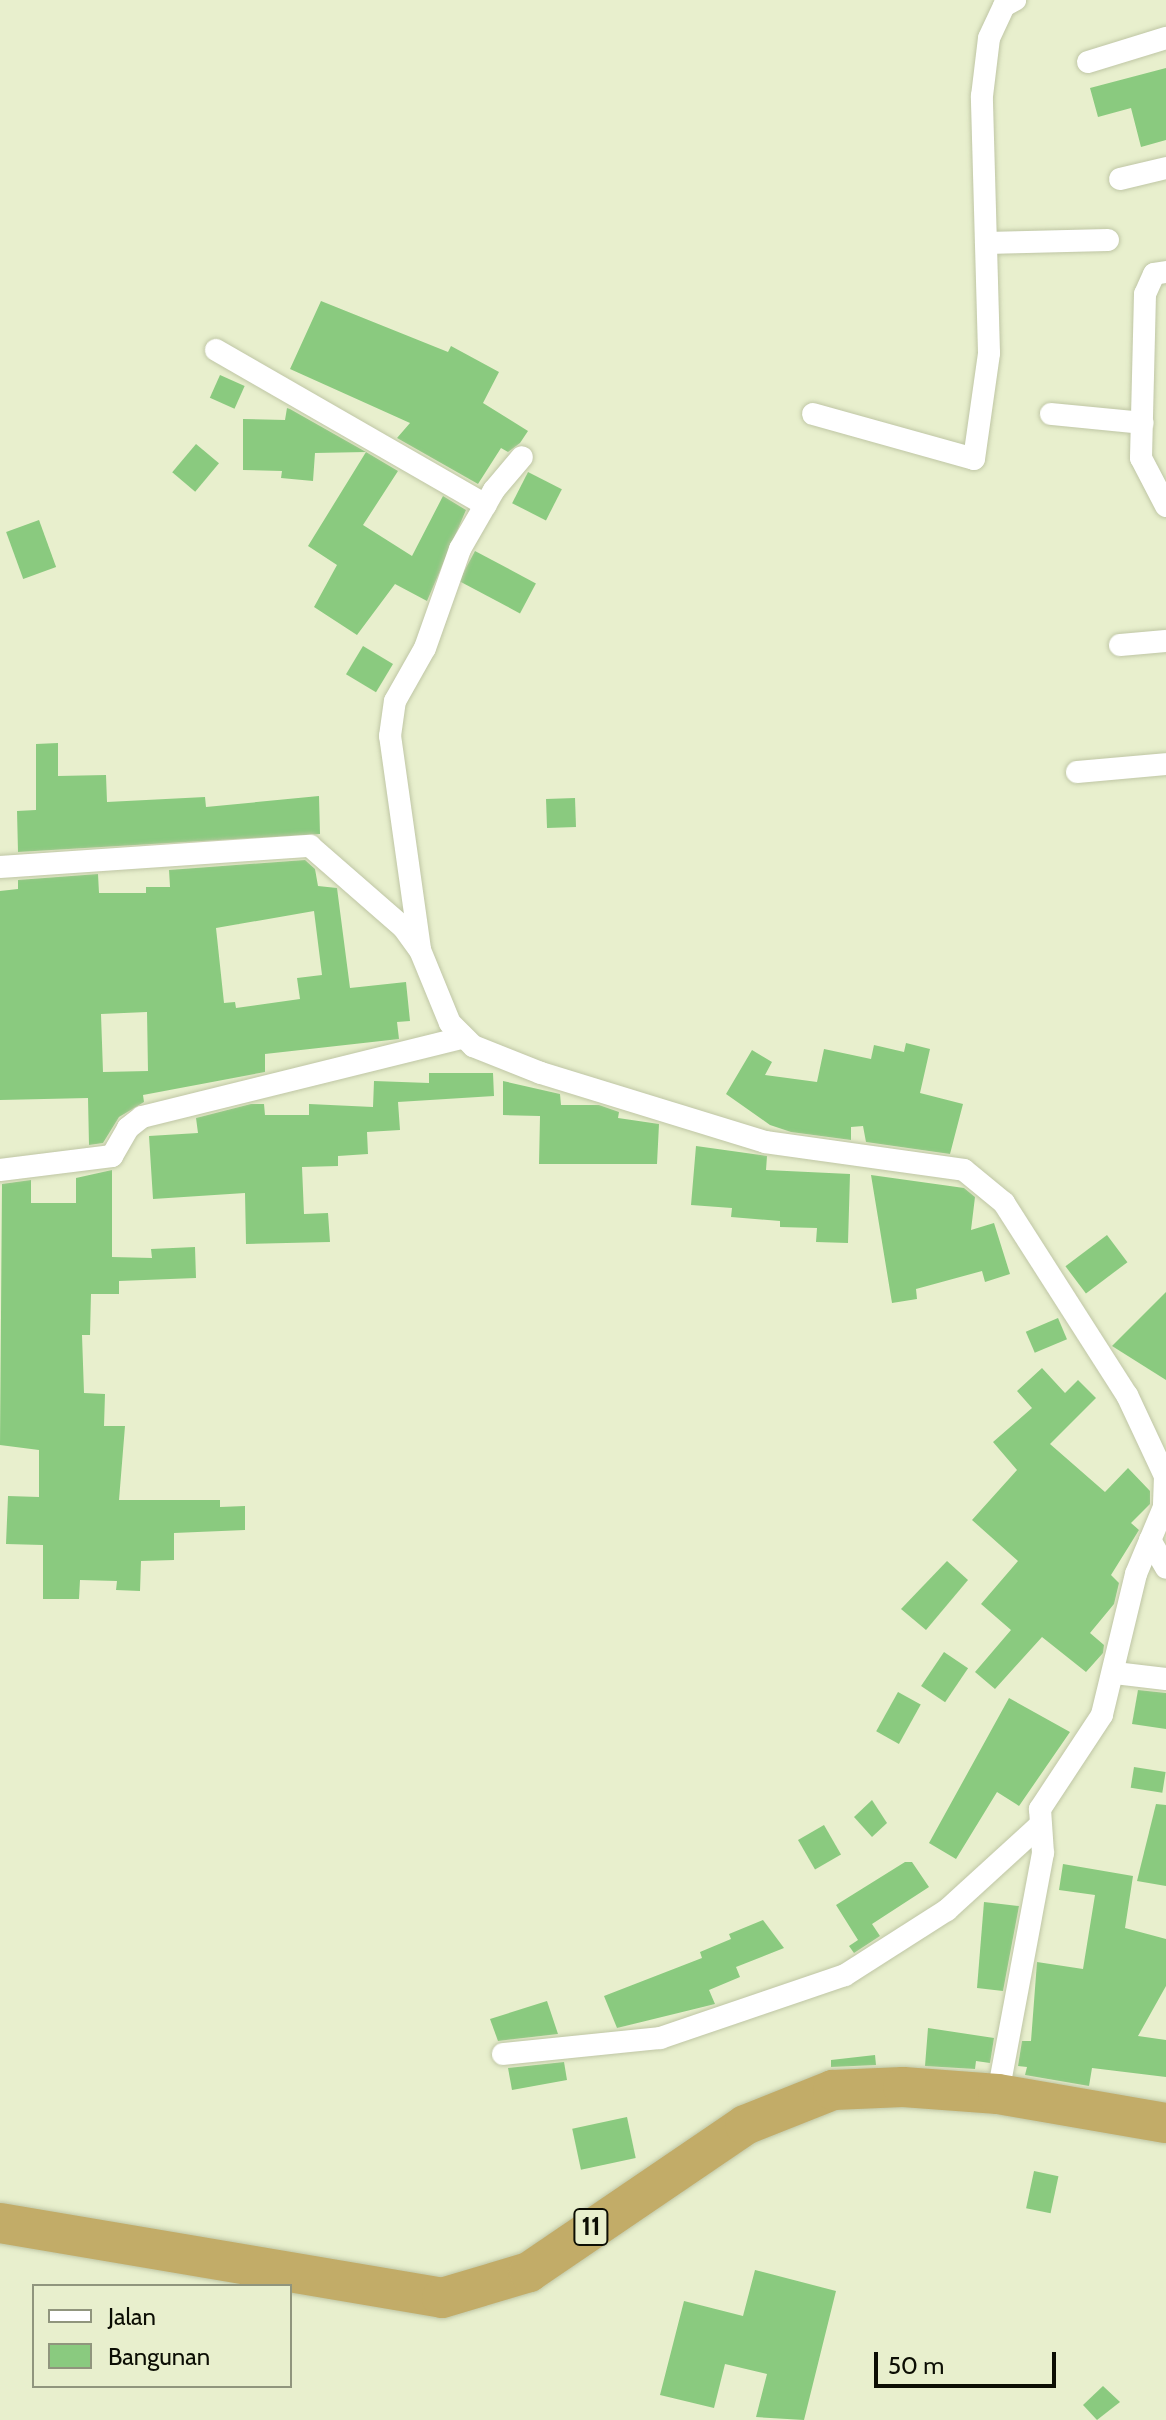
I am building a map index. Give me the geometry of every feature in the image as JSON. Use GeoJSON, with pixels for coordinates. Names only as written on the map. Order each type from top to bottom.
{"type":"FeatureCollection","features":[{"type":"Feature","properties":{"kind":"highway","name":"11"},"geometry":{"type":"LineString","coordinates":[[0,2223],[442,2298],[529,2272],[639,2192],[787,2104],[867,2087],[998,2094],[1166,2123]]}},
{"type":"Feature","properties":{"kind":"street"},"geometry":{"type":"LineString","coordinates":[[813,414],[974,459],[989,353],[982,96],[989,38],[1004,6],[1015,0]]}},
{"type":"Feature","properties":{"kind":"street"},"geometry":{"type":"LineString","coordinates":[[1088,62],[1166,38]]}},
{"type":"Feature","properties":{"kind":"street"},"geometry":{"type":"LineString","coordinates":[[1120,179],[1166,168]]}},
{"type":"Feature","properties":{"kind":"street"},"geometry":{"type":"LineString","coordinates":[[986,243],[1108,240]]}},
{"type":"Feature","properties":{"kind":"street"},"geometry":{"type":"LineString","coordinates":[[1166,272],[1154,274],[1145,294],[1141,458],[1166,506]]}},
{"type":"Feature","properties":{"kind":"street"},"geometry":{"type":"LineString","coordinates":[[216,350],[486,505]]}},
{"type":"Feature","properties":{"kind":"street"},"geometry":{"type":"LineString","coordinates":[[1051,414],[1143,423]]}},
{"type":"Feature","properties":{"kind":"street"},"geometry":{"type":"LineString","coordinates":[[420,950],[390,736],[395,701],[486,505],[522,457]]}},
{"type":"Feature","properties":{"kind":"street"},"geometry":{"type":"LineString","coordinates":[[1120,645],[1166,641]]}},
{"type":"Feature","properties":{"kind":"street"},"geometry":{"type":"LineString","coordinates":[[1077,772],[1166,764]]}},
{"type":"Feature","properties":{"kind":"street"},"geometry":{"type":"LineString","coordinates":[[0,867],[310,846],[380,905],[420,950],[461,1038]]}},
{"type":"Feature","properties":{"kind":"street"},"geometry":{"type":"LineString","coordinates":[[0,1170],[112,1156],[128,1128],[142,1117],[461,1038],[541,1073],[765,1142],[964,1170],[987,1187],[1127,1395],[1165,1476],[1164,1507],[1136,1574],[1115,1673],[1102,1715],[1044,1800],[1040,1825],[1043,1853],[998,2094]]}},
{"type":"Feature","properties":{"kind":"street"},"geometry":{"type":"LineString","coordinates":[[1150,1540],[1166,1568]]}},
{"type":"Feature","properties":{"kind":"street"},"geometry":{"type":"LineString","coordinates":[[1115,1673],[1166,1679]]}},
{"type":"Feature","properties":{"kind":"street"},"geometry":{"type":"LineString","coordinates":[[503,2054],[660,2038],[845,1975],[947,1910],[1040,1825]]}},
{"type":"Feature","properties":{"kind":"building"},"geometry":{"type":"Polygon","coordinates":[[[1166,68],[1166,140],[1141,147],[1131,108],[1098,117],[1090,88],[1166,68]]]}},
{"type":"Feature","properties":{"kind":"building"},"geometry":{"type":"Polygon","coordinates":[[[321,301],[448,352],[451,346],[499,372],[483,403],[528,431],[520,443],[508,452],[501,448],[478,484],[397,438],[410,423],[290,369],[321,301]]]}},
{"type":"Feature","properties":{"kind":"building"},"geometry":{"type":"Polygon","coordinates":[[[220,375],[245,386],[234,409],[210,398],[220,375]]]}},
{"type":"Feature","properties":{"kind":"building"},"geometry":{"type":"Polygon","coordinates":[[[287,408],[366,452],[315,453],[313,481],[281,478],[282,471],[243,470],[243,419],[285,420],[287,408]]]}},
{"type":"Feature","properties":{"kind":"building"},"geometry":{"type":"Polygon","coordinates":[[[196,444],[219,463],[195,492],[172,472],[196,444]]]}},
{"type":"Feature","properties":{"kind":"building"},"geometry":{"type":"Polygon","coordinates":[[[366,452],[398,471],[363,525],[412,556],[443,496],[466,510],[427,601],[395,584],[357,635],[314,607],[337,565],[308,546],[366,452]]]}},
{"type":"Feature","properties":{"kind":"building"},"geometry":{"type":"Polygon","coordinates":[[[528,472],[562,489],[546,520],[512,503],[528,472]]]}},
{"type":"Feature","properties":{"kind":"building"},"geometry":{"type":"Polygon","coordinates":[[[39,520],[56,567],[23,579],[6,532],[39,520]]]}},
{"type":"Feature","properties":{"kind":"building"},"geometry":{"type":"Polygon","coordinates":[[[475,551],[536,583],[520,613],[459,581],[475,551]]]}},
{"type":"Feature","properties":{"kind":"building"},"geometry":{"type":"Polygon","coordinates":[[[363,646],[393,664],[376,692],[346,674],[363,646]]]}},
{"type":"Feature","properties":{"kind":"building"},"geometry":{"type":"Polygon","coordinates":[[[58,743],[58,776],[106,775],[107,802],[205,797],[206,807],[319,796],[320,834],[18,852],[17,811],[36,810],[36,744],[58,743]]]}},
{"type":"Feature","properties":{"kind":"building"},"geometry":{"type":"Polygon","coordinates":[[[575,798],[576,827],[547,828],[546,799],[575,798]]]}},
{"type":"Feature","properties":{"kind":"building"},"geometry":{"type":"Polygon","coordinates":[[[305,860],[315,869],[318,886],[337,888],[350,988],[406,982],[410,1021],[397,1022],[399,1039],[265,1054],[265,1072],[143,1095],[144,1102],[119,1117],[103,1143],[89,1145],[88,1098],[0,1100],[0,891],[18,889],[18,880],[98,874],[99,893],[146,893],[146,887],[170,887],[169,870],[305,860]],[[314,911],[216,928],[224,1003],[235,1002],[236,1008],[300,999],[297,978],[322,975],[314,911]],[[147,1012],[101,1014],[103,1072],[148,1071],[147,1012]]]}},
{"type":"Feature","properties":{"kind":"building"},"geometry":{"type":"Polygon","coordinates":[[[906,1043],[930,1049],[920,1093],[963,1104],[950,1154],[866,1142],[863,1126],[851,1127],[851,1140],[791,1132],[770,1125],[726,1094],[752,1050],[772,1062],[765,1075],[817,1082],[824,1049],[871,1059],[874,1045],[904,1052],[906,1043]]]}},
{"type":"Feature","properties":{"kind":"building"},"geometry":{"type":"Polygon","coordinates":[[[429,1073],[493,1073],[494,1096],[398,1102],[400,1130],[367,1132],[368,1154],[338,1156],[338,1166],[302,1167],[304,1214],[328,1213],[330,1242],[246,1244],[245,1193],[153,1199],[149,1136],[198,1133],[196,1118],[251,1104],[264,1104],[265,1115],[309,1115],[309,1104],[373,1107],[374,1081],[429,1083],[429,1073]]]}},
{"type":"Feature","properties":{"kind":"building"},"geometry":{"type":"Polygon","coordinates":[[[503,1081],[560,1094],[561,1105],[599,1105],[619,1112],[618,1118],[659,1124],[657,1164],[539,1164],[540,1116],[503,1115],[503,1081]]]}},
{"type":"Feature","properties":{"kind":"building"},"geometry":{"type":"Polygon","coordinates":[[[696,1146],[767,1156],[766,1170],[850,1174],[848,1243],[816,1242],[817,1228],[780,1227],[780,1221],[731,1217],[732,1208],[691,1205],[696,1146]]]}},
{"type":"Feature","properties":{"kind":"building"},"geometry":{"type":"Polygon","coordinates":[[[112,1170],[112,1257],[152,1258],[151,1249],[195,1247],[196,1278],[119,1281],[119,1294],[91,1294],[90,1335],[82,1335],[84,1393],[105,1394],[104,1426],[125,1426],[119,1500],[220,1500],[220,1507],[245,1506],[245,1530],[174,1533],[174,1560],[141,1561],[140,1591],[116,1590],[117,1581],[80,1580],[79,1599],[43,1599],[43,1545],[6,1544],[8,1496],[39,1497],[39,1450],[0,1445],[2,1184],[31,1180],[31,1203],[76,1203],[76,1178],[112,1170]]]}},
{"type":"Feature","properties":{"kind":"building"},"geometry":{"type":"Polygon","coordinates":[[[871,1175],[964,1188],[975,1197],[971,1230],[994,1223],[1010,1274],[985,1282],[982,1271],[916,1289],[917,1299],[892,1303],[871,1175]]]}},
{"type":"Feature","properties":{"kind":"building"},"geometry":{"type":"Polygon","coordinates":[[[1107,1235],[1127,1262],[1086,1293],[1065,1266],[1107,1235]]]}},
{"type":"Feature","properties":{"kind":"building"},"geometry":{"type":"Polygon","coordinates":[[[1166,1292],[1166,1380],[1112,1346],[1166,1292]]]}},
{"type":"Feature","properties":{"kind":"building"},"geometry":{"type":"Polygon","coordinates":[[[1058,1318],[1067,1339],[1035,1353],[1026,1332],[1058,1318]]]}},
{"type":"Feature","properties":{"kind":"building"},"geometry":{"type":"Polygon","coordinates":[[[1042,1368],[1065,1393],[1078,1380],[1096,1398],[1050,1444],[1105,1492],[1128,1468],[1150,1491],[1150,1504],[1131,1523],[1139,1530],[1111,1575],[1119,1583],[1114,1604],[1090,1633],[1104,1645],[1103,1653],[1086,1672],[1042,1637],[995,1689],[975,1672],[1011,1630],[981,1604],[1018,1561],[972,1520],[1017,1470],[993,1442],[1032,1408],[1017,1391],[1042,1368]]]}},
{"type":"Feature","properties":{"kind":"building"},"geometry":{"type":"Polygon","coordinates":[[[947,1561],[968,1580],[926,1630],[901,1609],[947,1561]]]}},
{"type":"Feature","properties":{"kind":"building"},"geometry":{"type":"Polygon","coordinates":[[[944,1652],[968,1668],[945,1702],[921,1686],[944,1652]]]}},
{"type":"Feature","properties":{"kind":"building"},"geometry":{"type":"Polygon","coordinates":[[[1138,1690],[1166,1693],[1166,1729],[1132,1724],[1138,1690]]]}},
{"type":"Feature","properties":{"kind":"building"},"geometry":{"type":"Polygon","coordinates":[[[898,1692],[921,1705],[899,1744],[876,1731],[898,1692]]]}},
{"type":"Feature","properties":{"kind":"building"},"geometry":{"type":"Polygon","coordinates":[[[1009,1698],[1070,1732],[1019,1806],[997,1792],[956,1859],[929,1843],[1009,1698]]]}},
{"type":"Feature","properties":{"kind":"building"},"geometry":{"type":"Polygon","coordinates":[[[1134,1767],[1166,1772],[1162,1793],[1131,1788],[1134,1767]]]}},
{"type":"Feature","properties":{"kind":"building"},"geometry":{"type":"Polygon","coordinates":[[[872,1800],[887,1823],[872,1837],[854,1817],[872,1800]]]}},
{"type":"Feature","properties":{"kind":"building"},"geometry":{"type":"Polygon","coordinates":[[[1156,1804],[1166,1805],[1166,1886],[1137,1881],[1156,1804]]]}},
{"type":"Feature","properties":{"kind":"building"},"geometry":{"type":"Polygon","coordinates":[[[824,1825],[841,1854],[815,1869],[798,1840],[824,1825]]]}},
{"type":"Feature","properties":{"kind":"building"},"geometry":{"type":"Polygon","coordinates":[[[905,1862],[912,1862],[929,1887],[872,1924],[880,1936],[854,1953],[849,1946],[858,1940],[836,1905],[905,1862]]]}},
{"type":"Feature","properties":{"kind":"building"},"geometry":{"type":"Polygon","coordinates":[[[1063,1864],[1133,1876],[1125,1928],[1166,1939],[1166,1986],[1138,2036],[1166,2040],[1166,2077],[1092,2068],[1089,2086],[1025,2075],[1027,2067],[1018,2066],[1022,2041],[1031,2041],[1037,1962],[1083,1969],[1095,1895],[1059,1890],[1063,1864]]]}},
{"type":"Feature","properties":{"kind":"building"},"geometry":{"type":"Polygon","coordinates":[[[984,1902],[1019,1906],[1003,1991],[977,1988],[984,1902]]]}},
{"type":"Feature","properties":{"kind":"building"},"geometry":{"type":"Polygon","coordinates":[[[763,1920],[784,1948],[736,1967],[740,1977],[709,1990],[715,2004],[617,2028],[604,1996],[702,1958],[700,1952],[731,1939],[729,1934],[763,1920]]]}},
{"type":"Feature","properties":{"kind":"building"},"geometry":{"type":"Polygon","coordinates":[[[547,2001],[558,2034],[498,2041],[490,2019],[547,2001]]]}},
{"type":"Feature","properties":{"kind":"building"},"geometry":{"type":"Polygon","coordinates":[[[928,2028],[994,2038],[990,2063],[976,2061],[975,2069],[925,2066],[928,2028]]]}},
{"type":"Feature","properties":{"kind":"building"},"geometry":{"type":"Polygon","coordinates":[[[875,2055],[876,2065],[831,2067],[831,2060],[875,2055]]]}},
{"type":"Feature","properties":{"kind":"building"},"geometry":{"type":"Polygon","coordinates":[[[564,2062],[567,2080],[512,2090],[508,2068],[564,2062]]]}},
{"type":"Feature","properties":{"kind":"building"},"geometry":{"type":"Polygon","coordinates":[[[627,2117],[636,2158],[581,2170],[572,2129],[627,2117]]]}},
{"type":"Feature","properties":{"kind":"building"},"geometry":{"type":"Polygon","coordinates":[[[1034,2171],[1058,2176],[1051,2213],[1026,2208],[1034,2171]]]}},
{"type":"Feature","properties":{"kind":"building"},"geometry":{"type":"Polygon","coordinates":[[[755,2270],[836,2291],[804,2420],[756,2417],[767,2374],[725,2364],[714,2408],[660,2395],[684,2301],[743,2316],[755,2270]]]}},
{"type":"Feature","properties":{"kind":"building"},"geometry":{"type":"Polygon","coordinates":[[[1103,2386],[1120,2402],[1097,2420],[1083,2405],[1103,2386]]]}}]}
